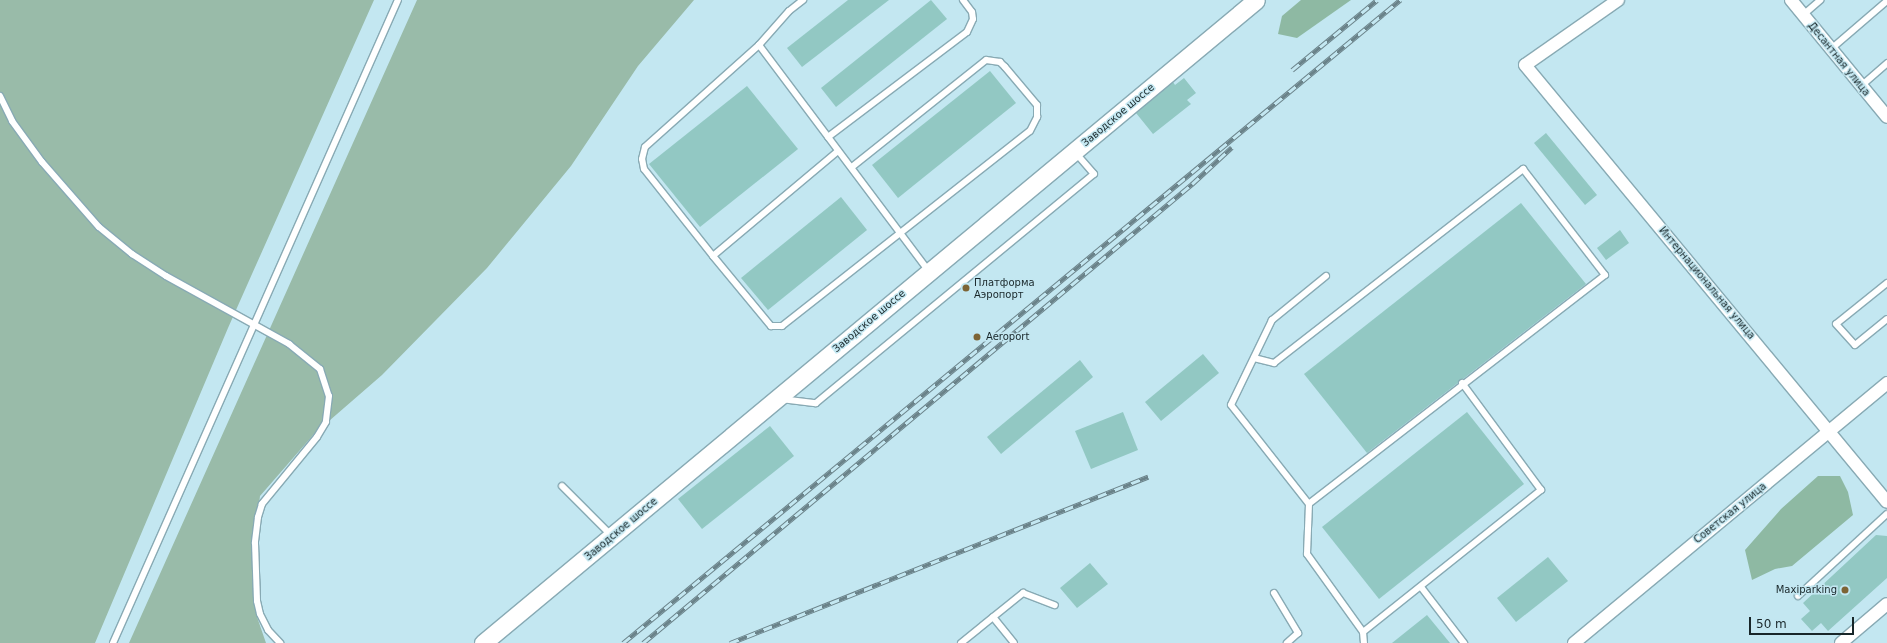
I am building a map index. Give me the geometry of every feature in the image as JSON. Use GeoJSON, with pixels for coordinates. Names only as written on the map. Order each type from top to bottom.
{"type":"FeatureCollection","features":[{"type":"Feature","properties":{"kind":"street","name":"Заводское шоссе"},"geometry":{"type":"LineString","coordinates":[[482,643],[613,537],[775,398],[1256,0]]}},
{"type":"Feature","properties":{"kind":"street","name":"Интернациональная улица"},"geometry":{"type":"LineString","coordinates":[[1618,0],[1525,65],[1887,502]]}},
{"type":"Feature","properties":{"kind":"street","name":"Десантная улица"},"geometry":{"type":"LineString","coordinates":[[1791,0],[1887,117]]}},
{"type":"Feature","properties":{"kind":"street","name":"Советская улица"},"geometry":{"type":"LineString","coordinates":[[1574,643],[1830,432],[1887,383]]}},
{"type":"Feature","properties":{"kind":"street"},"geometry":{"type":"LineString","coordinates":[[1841,643],[1887,604]]}},
{"type":"Feature","properties":{"kind":"lane"},"geometry":{"type":"LineString","coordinates":[[113,643],[256,325],[398,0]]}},
{"type":"Feature","properties":{"kind":"lane"},"geometry":{"type":"LineString","coordinates":[[803,0],[789,11],[759,45],[645,147],[642,158],[644,169],[767,324],[775,327],[782,326],[1030,131],[1039,111],[1037,105],[1000,62],[986,60],[852,168]]}},
{"type":"Feature","properties":{"kind":"lane"},"geometry":{"type":"LineString","coordinates":[[828,137],[967,32],[972,24],[972,12],[963,0]]}},
{"type":"Feature","properties":{"kind":"lane"},"geometry":{"type":"LineString","coordinates":[[1803,15],[1820,0]]}},
{"type":"Feature","properties":{"kind":"lane"},"geometry":{"type":"LineString","coordinates":[[1831,49],[1887,1]]}},
{"type":"Feature","properties":{"kind":"lane"},"geometry":{"type":"LineString","coordinates":[[759,45],[929,271]]}},
{"type":"Feature","properties":{"kind":"lane"},"geometry":{"type":"LineString","coordinates":[[1861,86],[1887,63]]}},
{"type":"Feature","properties":{"kind":"lane"},"geometry":{"type":"LineString","coordinates":[[0,96],[12,121],[42,162],[99,227],[132,254],[166,276],[256,325],[300,352],[320,369],[329,396],[326,422],[317,437],[262,504],[258,517],[255,543],[256,601],[260,614],[268,630],[280,643]]}},
{"type":"Feature","properties":{"kind":"lane"},"geometry":{"type":"LineString","coordinates":[[713,256],[838,151]]}},
{"type":"Feature","properties":{"kind":"lane"},"geometry":{"type":"LineString","coordinates":[[775,398],[816,403],[1094,174],[1074,152]]}},
{"type":"Feature","properties":{"kind":"lane"},"geometry":{"type":"LineString","coordinates":[[1254,358],[1274,363],[1523,169],[1605,275],[1462,383],[1309,504]]}},
{"type":"Feature","properties":{"kind":"lane"},"geometry":{"type":"LineString","coordinates":[[1326,276],[1272,320],[1231,405],[1309,504],[1307,554],[1363,632],[1364,643]]}},
{"type":"Feature","properties":{"kind":"lane"},"geometry":{"type":"LineString","coordinates":[[1887,283],[1836,324],[1854,344],[1887,319]]}},
{"type":"Feature","properties":{"kind":"lane"},"geometry":{"type":"LineString","coordinates":[[1363,632],[1541,490],[1462,383]]}},
{"type":"Feature","properties":{"kind":"lane"},"geometry":{"type":"LineString","coordinates":[[562,486],[613,537]]}},
{"type":"Feature","properties":{"kind":"lane"},"geometry":{"type":"LineString","coordinates":[[1798,596],[1887,514]]}},
{"type":"Feature","properties":{"kind":"lane"},"geometry":{"type":"LineString","coordinates":[[1421,587],[1464,643]]}},
{"type":"Feature","properties":{"kind":"lane"},"geometry":{"type":"LineString","coordinates":[[961,643],[1023,593],[1055,605]]}},
{"type":"Feature","properties":{"kind":"lane"},"geometry":{"type":"LineString","coordinates":[[1274,593],[1298,633],[1287,643]]}},
{"type":"Feature","properties":{"kind":"lane"},"geometry":{"type":"LineString","coordinates":[[993,617],[1014,643]]}},
{"type":"Feature","properties":{"kind":"green space"},"geometry":{"type":"Polygon","coordinates":[[[0,0],[374,0],[228,328],[95,643],[0,643],[0,0]]]}},
{"type":"Feature","properties":{"kind":"green space"},"geometry":{"type":"Polygon","coordinates":[[[417,0],[694,0],[638,66],[571,166],[487,268],[382,375],[314,434],[260,496],[252,563],[257,617],[266,643],[129,643],[417,0]]]}},
{"type":"Feature","properties":{"kind":"green space"},"geometry":{"type":"Polygon","coordinates":[[[1301,0],[1351,0],[1297,38],[1278,34],[1282,16],[1301,0]]]}},
{"type":"Feature","properties":{"kind":"green space"},"geometry":{"type":"Polygon","coordinates":[[[1818,476],[1840,476],[1848,492],[1853,515],[1792,566],[1775,569],[1752,580],[1745,550],[1781,509],[1818,476]]]}},
{"type":"Feature","properties":{"kind":"building"},"geometry":{"type":"Polygon","coordinates":[[[848,0],[889,0],[802,67],[787,48],[848,0]]]}},
{"type":"Feature","properties":{"kind":"building"},"geometry":{"type":"Polygon","coordinates":[[[931,0],[947,19],[836,107],[821,88],[931,0]]]}},
{"type":"Feature","properties":{"kind":"building"},"geometry":{"type":"Polygon","coordinates":[[[990,71],[1016,103],[898,198],[872,165],[990,71]]]}},
{"type":"Feature","properties":{"kind":"building"},"geometry":{"type":"Polygon","coordinates":[[[1184,78],[1196,93],[1187,100],[1191,104],[1153,134],[1136,113],[1173,82],[1175,85],[1184,78]]]}},
{"type":"Feature","properties":{"kind":"building"},"geometry":{"type":"Polygon","coordinates":[[[747,86],[798,149],[700,227],[649,164],[747,86]]]}},
{"type":"Feature","properties":{"kind":"building"},"geometry":{"type":"Polygon","coordinates":[[[1546,133],[1597,195],[1585,205],[1534,143],[1546,133]]]}},
{"type":"Feature","properties":{"kind":"building"},"geometry":{"type":"Polygon","coordinates":[[[841,197],[867,230],[768,310],[741,278],[841,197]]]}},
{"type":"Feature","properties":{"kind":"building"},"geometry":{"type":"Polygon","coordinates":[[[1521,203],[1586,284],[1367,453],[1304,374],[1521,203]]]}},
{"type":"Feature","properties":{"kind":"building"},"geometry":{"type":"Polygon","coordinates":[[[1620,230],[1629,243],[1606,260],[1597,248],[1620,230]]]}},
{"type":"Feature","properties":{"kind":"building"},"geometry":{"type":"Polygon","coordinates":[[[1203,354],[1219,373],[1161,421],[1145,402],[1203,354]]]}},
{"type":"Feature","properties":{"kind":"building"},"geometry":{"type":"Polygon","coordinates":[[[1080,360],[1093,377],[1001,454],[987,437],[1080,360]]]}},
{"type":"Feature","properties":{"kind":"building"},"geometry":{"type":"Polygon","coordinates":[[[1123,412],[1138,450],[1091,469],[1075,431],[1123,412]]]}},
{"type":"Feature","properties":{"kind":"building"},"geometry":{"type":"Polygon","coordinates":[[[1467,412],[1524,484],[1379,599],[1322,527],[1467,412]]]}},
{"type":"Feature","properties":{"kind":"building"},"geometry":{"type":"Polygon","coordinates":[[[770,426],[794,456],[702,529],[678,499],[770,426]]]}},
{"type":"Feature","properties":{"kind":"building","name":"Maxiparking"},"geometry":{"type":"Polygon","coordinates":[[[1876,535],[1887,536],[1887,578],[1828,631],[1821,623],[1812,631],[1801,619],[1810,611],[1803,603],[1876,535]]]}},
{"type":"Feature","properties":{"kind":"building"},"geometry":{"type":"Polygon","coordinates":[[[1548,557],[1568,581],[1516,622],[1497,598],[1548,557]]]}},
{"type":"Feature","properties":{"kind":"building"},"geometry":{"type":"Polygon","coordinates":[[[1090,563],[1108,584],[1077,608],[1060,588],[1090,563]]]}},
{"type":"Feature","properties":{"kind":"building"},"geometry":{"type":"Polygon","coordinates":[[[1427,615],[1450,643],[1392,643],[1427,615]]]}},
{"type":"Feature","properties":{"kind":"railway"},"geometry":{"type":"LineString","coordinates":[[1292,70],[1377,0]]}},
{"type":"Feature","properties":{"kind":"railway"},"geometry":{"type":"LineString","coordinates":[[623,643],[1400,0]]}},
{"type":"Feature","properties":{"kind":"railway"},"geometry":{"type":"LineString","coordinates":[[643,643],[1192,184],[1232,147]]}},
{"type":"Feature","properties":{"kind":"railway"},"geometry":{"type":"LineString","coordinates":[[730,643],[1148,477]]}},
{"type":"Feature","properties":{"kind":"place","name":"Платформа Аэропорт"},"geometry":{"type":"Point","coordinates":[966,288]}},
{"type":"Feature","properties":{"kind":"place","name":"Aeroport"},"geometry":{"type":"Point","coordinates":[977,337]}},
{"type":"Feature","properties":{"kind":"place","name":"Maxiparking"},"geometry":{"type":"Point","coordinates":[1845,590]}}]}
